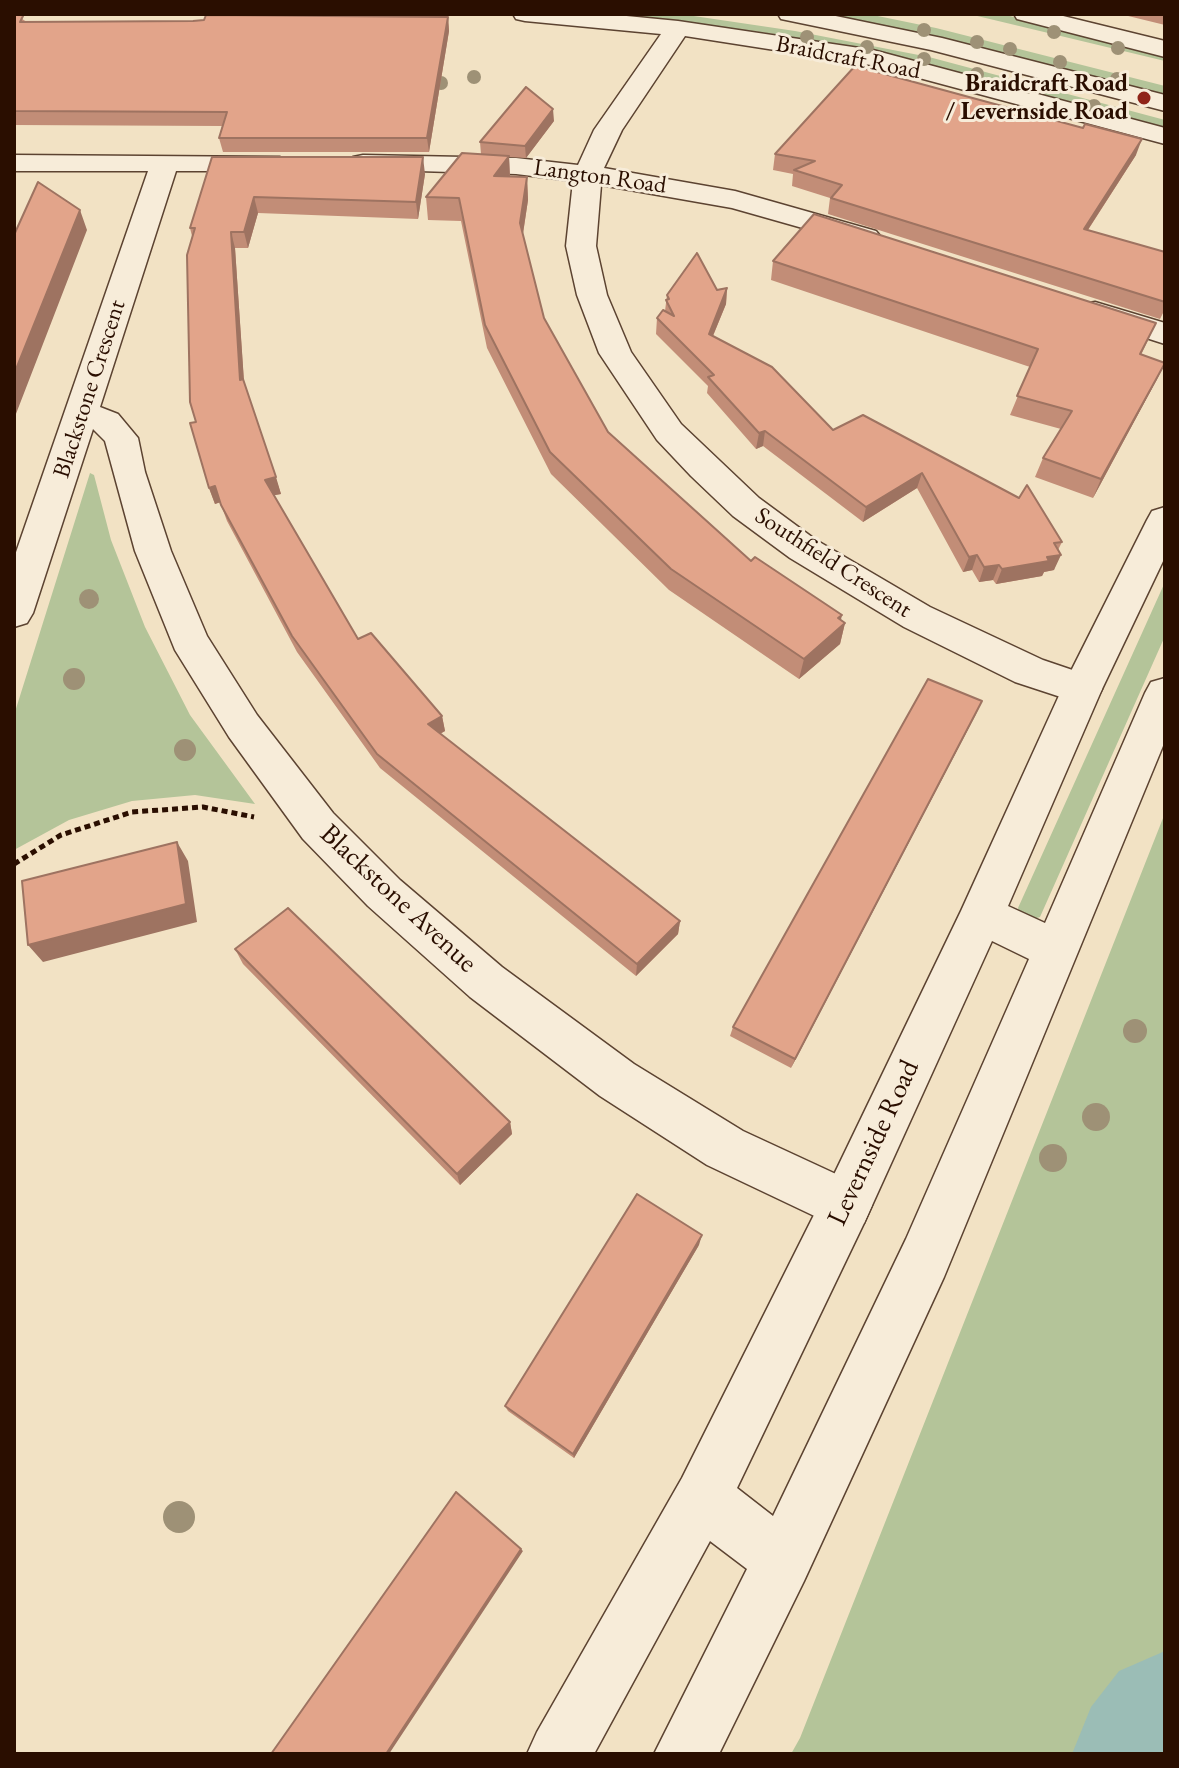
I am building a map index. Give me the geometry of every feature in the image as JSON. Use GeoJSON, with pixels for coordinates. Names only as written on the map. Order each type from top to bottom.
{"type":"FeatureCollection","features":[{"type":"Feature","properties":{"kind":"street","name":"Braidcraft Road"},"geometry":{"type":"LineString","coordinates":[[525,14],[678,28],[873,58],[1165,136]]}},
{"type":"Feature","properties":{"kind":"street","name":"Braidcraft Road"},"geometry":{"type":"LineString","coordinates":[[790,14],[933,43],[1165,103]]}},
{"type":"Feature","properties":{"kind":"street","name":"Braidcraft Road"},"geometry":{"type":"LineString","coordinates":[[906,14],[991,32]]}},
{"type":"Feature","properties":{"kind":"street"},"geometry":{"type":"LineString","coordinates":[[1026,14],[1165,49]]}},
{"type":"Feature","properties":{"kind":"street","name":"Southfield Crescent"},"geometry":{"type":"LineString","coordinates":[[678,28],[608,130],[588,174],[581,221],[581,246],[598,314],[615,353],[640,395],[703,468],[780,532],[857,584],[1029,671],[1082,689]]}},
{"type":"Feature","properties":{"kind":"street"},"geometry":{"type":"LineString","coordinates":[[1076,55],[1165,78]]}},
{"type":"Feature","properties":{"kind":"street"},"geometry":{"type":"LineString","coordinates":[[14,163],[300,163]]}},
{"type":"Feature","properties":{"kind":"street","name":"Blackstone Crescent"},"geometry":{"type":"LineString","coordinates":[[14,613],[165,163]]}},
{"type":"Feature","properties":{"kind":"street","name":"Langton Road"},"geometry":{"type":"LineString","coordinates":[[329,163],[516,166],[588,174],[735,200],[891,245]]}},
{"type":"Feature","properties":{"kind":"street"},"geometry":{"type":"LineString","coordinates":[[1067,301],[1165,334]]}},
{"type":"Feature","properties":{"kind":"street","name":"Blackstone Avenue"},"geometry":{"type":"LineString","coordinates":[[83,412],[106,422],[121,438],[128,472],[153,551],[189,640],[243,726],[318,826],[384,893],[486,982],[617,1080],[725,1148],[846,1205]]}},
{"type":"Feature","properties":{"kind":"street","name":"Levernside Road"},"geometry":{"type":"LineString","coordinates":[[559,1754],[702,1498],[846,1205],[982,915],[1082,689],[1165,520]]}},
{"type":"Feature","properties":{"kind":"street"},"geometry":{"type":"LineString","coordinates":[[686,1754],[783,1560],[925,1258],[1055,949],[1160,717]]}},
{"type":"Feature","properties":{"kind":"street"},"geometry":{"type":"LineString","coordinates":[[982,915],[1055,949]]}},
{"type":"Feature","properties":{"kind":"street"},"geometry":{"type":"LineString","coordinates":[[702,1498],[783,1560]]}},
{"type":"Feature","properties":{"kind":"path"},"geometry":{"type":"LineString","coordinates":[[14,864],[61,835],[132,812],[203,807],[318,826]]}},
{"type":"Feature","properties":{"kind":"green space"},"geometry":{"type":"Polygon","coordinates":[[[623,14],[687,15],[795,31],[929,57],[1165,120],[1165,127],[870,52],[782,35],[623,14]]]}},
{"type":"Feature","properties":{"kind":"green space"},"geometry":{"type":"Polygon","coordinates":[[[828,14],[868,14],[936,28],[1165,86],[1165,94],[929,35],[828,14]]]}},
{"type":"Feature","properties":{"kind":"green space"},"geometry":{"type":"Polygon","coordinates":[[[969,14],[1002,14],[1165,55],[1165,61],[969,14]]]}},
{"type":"Feature","properties":{"kind":"green space"},"geometry":{"type":"Polygon","coordinates":[[[90,473],[94,475],[111,540],[145,627],[190,715],[255,804],[195,795],[132,801],[69,820],[14,850],[14,715],[90,473]]]}},
{"type":"Feature","properties":{"kind":"green space"},"geometry":{"type":"Polygon","coordinates":[[[1165,582],[1165,636],[1040,917],[1034,919],[1020,914],[1018,908],[1165,582]]]}},
{"type":"Feature","properties":{"kind":"green space"},"geometry":{"type":"Polygon","coordinates":[[[1165,813],[1165,1754],[791,1754],[800,1738],[1165,813]]]}},
{"type":"Feature","properties":{"kind":"building"},"geometry":{"type":"Polygon","coordinates":[[[14,14],[24,14],[20,22],[193,21],[204,20],[206,15],[448,17],[427,138],[219,138],[227,112],[14,111],[14,14]]]}},
{"type":"Feature","properties":{"kind":"building"},"geometry":{"type":"Polygon","coordinates":[[[855,66],[1083,128],[1085,124],[1142,139],[1084,229],[1165,252],[1165,302],[831,198],[842,185],[794,170],[815,161],[775,154],[855,66]]]}},
{"type":"Feature","properties":{"kind":"building"},"geometry":{"type":"Polygon","coordinates":[[[526,87],[553,109],[525,146],[480,142],[526,87]]]}},
{"type":"Feature","properties":{"kind":"building"},"geometry":{"type":"Polygon","coordinates":[[[462,153],[509,156],[494,176],[527,177],[520,223],[544,318],[608,432],[751,561],[755,557],[842,615],[838,618],[845,623],[804,659],[671,569],[550,452],[485,325],[459,198],[426,197],[462,153]]]}},
{"type":"Feature","properties":{"kind":"building"},"geometry":{"type":"Polygon","coordinates":[[[212,157],[423,157],[416,202],[254,197],[244,232],[231,232],[240,380],[243,379],[276,477],[265,480],[358,639],[371,633],[442,716],[428,724],[680,921],[637,964],[377,754],[292,636],[221,505],[215,486],[209,488],[190,423],[196,422],[190,402],[187,255],[195,228],[190,228],[212,157]]]}},
{"type":"Feature","properties":{"kind":"building"},"geometry":{"type":"Polygon","coordinates":[[[38,182],[80,210],[14,374],[14,235],[38,182]]]}},
{"type":"Feature","properties":{"kind":"building"},"geometry":{"type":"Polygon","coordinates":[[[814,214],[1156,323],[1140,354],[1165,363],[1101,479],[1043,458],[1072,411],[1017,396],[1038,349],[773,261],[814,214]]]}},
{"type":"Feature","properties":{"kind":"building"},"geometry":{"type":"Polygon","coordinates":[[[697,253],[717,290],[727,288],[709,334],[772,367],[833,430],[863,415],[1019,498],[1027,485],[1062,542],[1054,543],[1061,555],[1047,557],[1049,561],[1002,569],[999,565],[984,567],[977,555],[969,557],[922,473],[866,507],[765,431],[759,433],[708,377],[714,375],[657,318],[663,310],[674,316],[666,300],[669,299],[667,295],[697,253]]]}},
{"type":"Feature","properties":{"kind":"building"},"geometry":{"type":"Polygon","coordinates":[[[928,679],[982,701],[795,1059],[733,1027],[928,679]]]}},
{"type":"Feature","properties":{"kind":"building"},"geometry":{"type":"Polygon","coordinates":[[[177,842],[186,904],[28,945],[22,881],[177,842]]]}},
{"type":"Feature","properties":{"kind":"building"},"geometry":{"type":"Polygon","coordinates":[[[288,908],[510,1122],[457,1174],[235,949],[288,908]]]}},
{"type":"Feature","properties":{"kind":"building"},"geometry":{"type":"Polygon","coordinates":[[[637,1194],[702,1235],[573,1454],[505,1406],[637,1194]]]}},
{"type":"Feature","properties":{"kind":"building"},"geometry":{"type":"Polygon","coordinates":[[[456,1492],[521,1549],[386,1754],[271,1754],[456,1492]]]}},
{"type":"Feature","properties":{"kind":"waterway"},"geometry":{"type":"LineString","coordinates":[[1138,1754],[1165,1717]]}},
{"type":"Feature","properties":{"kind":"place","name":"Braidcraft Road / Levernside Road"},"geometry":{"type":"Point","coordinates":[1144,98]}}]}
